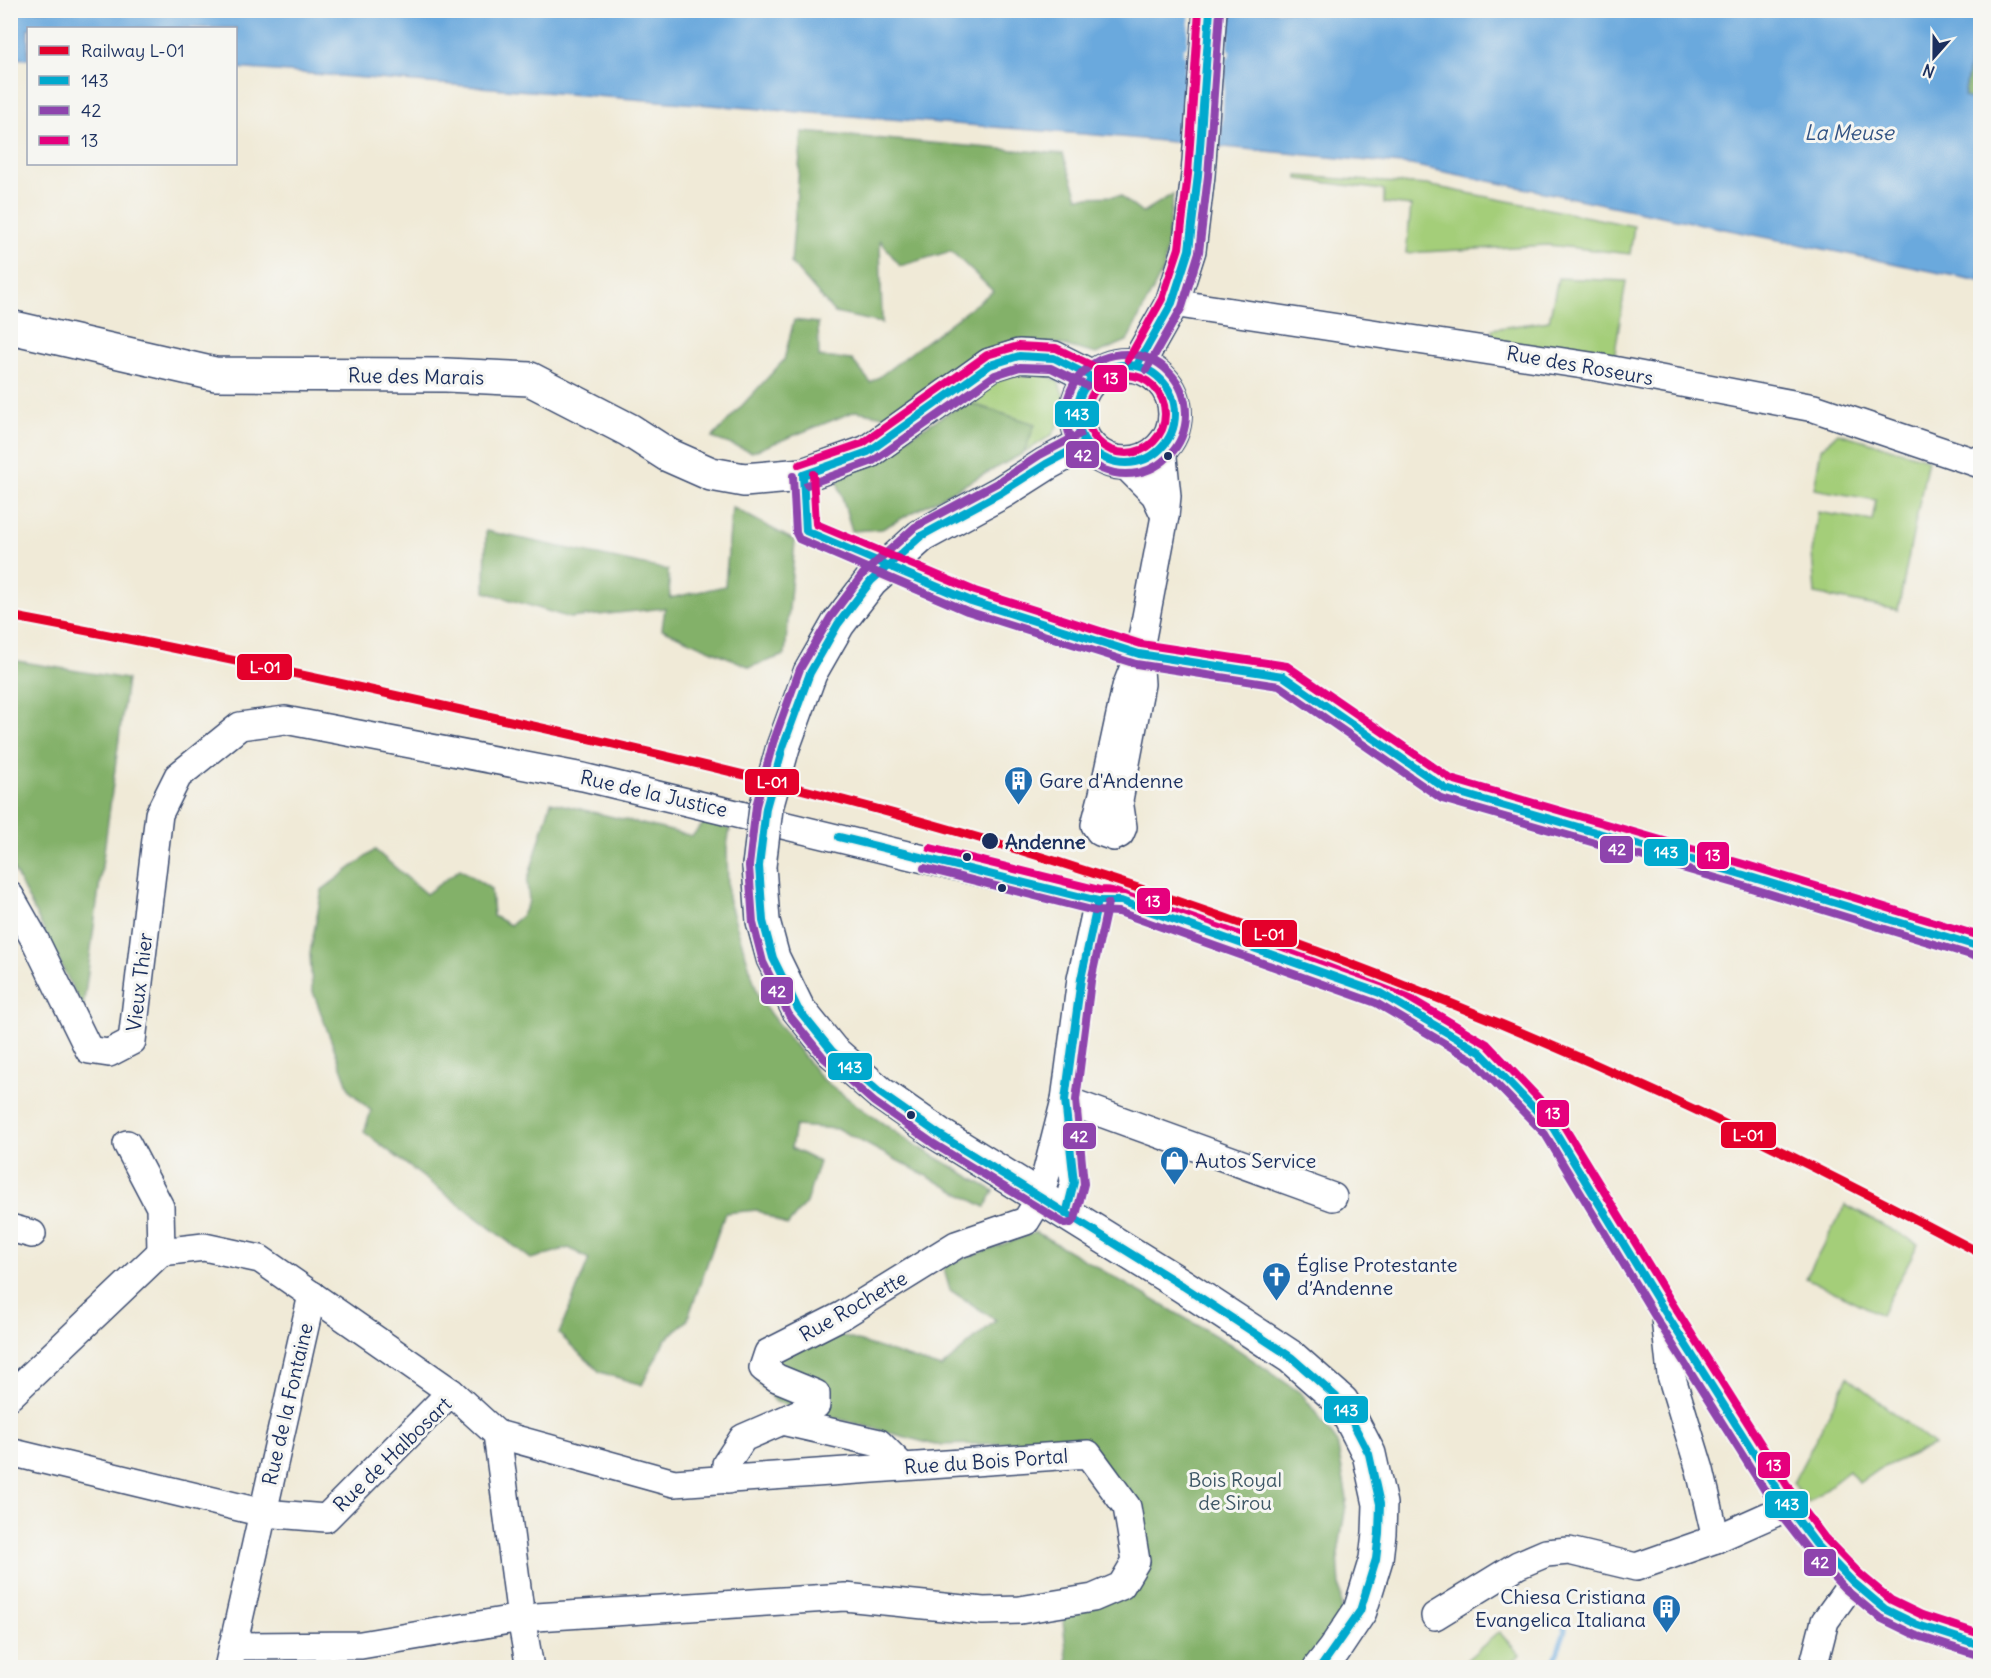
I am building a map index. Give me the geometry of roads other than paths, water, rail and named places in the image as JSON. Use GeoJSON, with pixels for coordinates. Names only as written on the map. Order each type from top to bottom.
{"type":"FeatureCollection","features":[{"type":"Feature","properties":{"kind":"main road"},"geometry":{"type":"LineString","coordinates":[[1137,365],[1172,303],[1189,250],[1198,175],[1210,10]]}},
{"type":"Feature","properties":{"kind":"main road","name":"Rue des Marais"},"geometry":{"type":"LineString","coordinates":[[10,327],[215,374],[446,375],[530,380],[629,430],[669,455],[711,474],[744,480],[803,475],[867,452],[990,365],[1019,356],[1054,358],[1092,377]]}},
{"type":"Feature","properties":{"kind":"main road"},"geometry":{"type":"LineString","coordinates":[[1113,365],[1137,365],[1155,374],[1169,389],[1175,408],[1174,428],[1162,448],[1145,460],[1124,464],[1102,458],[1085,443],[1076,420],[1079,396],[1092,377],[1113,365]]}},
{"type":"Feature","properties":{"kind":"main road"},"geometry":{"type":"LineString","coordinates":[[1085,443],[921,536],[871,581],[837,624],[810,673],[783,747],[766,808],[759,866],[763,921],[773,958],[798,1009],[832,1051],[880,1093],[940,1135],[1183,1286],[1290,1357],[1342,1402],[1370,1454],[1380,1504],[1376,1560],[1360,1611],[1320,1668]]}},
{"type":"Feature","properties":{"kind":"street","name":"Rue des Roseurs"},"geometry":{"type":"LineString","coordinates":[[1172,303],[1605,368],[1814,408],[1980,464]]}},
{"type":"Feature","properties":{"kind":"street"},"geometry":{"type":"LineString","coordinates":[[1139,654],[1141,684],[1119,800],[1122,827],[1120,834],[1114,837],[1105,836],[1095,825],[1126,687],[1139,654],[1165,516],[1167,496],[1162,448]]}},
{"type":"Feature","properties":{"kind":"street"},"geometry":{"type":"LineString","coordinates":[[1124,464],[1155,495],[1165,516]]}},
{"type":"Feature","properties":{"kind":"street"},"geometry":{"type":"LineString","coordinates":[[803,475],[806,531],[971,601],[1139,654],[1283,676],[1446,789],[1744,875],[1980,947]]}},
{"type":"Feature","properties":{"kind":"street","name":"Rue de la Justice"},"geometry":{"type":"LineString","coordinates":[[159,814],[178,776],[240,726],[285,720],[583,777],[1098,901],[1122,901],[1380,993],[1480,1052],[1553,1128],[1788,1507],[1816,1544],[1853,1582],[1885,1609],[1918,1625],[1980,1645]]}},
{"type":"Feature","properties":{"kind":"street","name":"Vieux Thier"},"geometry":{"type":"LineString","coordinates":[[10,896],[35,940],[89,1050],[109,1053],[132,1041],[159,814]]}},
{"type":"Feature","properties":{"kind":"street"},"geometry":{"type":"LineString","coordinates":[[1053,1206],[1074,1182],[1065,1100],[1081,979],[1098,901]]}},
{"type":"Feature","properties":{"kind":"street"},"geometry":{"type":"LineString","coordinates":[[1065,1100],[1333,1197]]}},
{"type":"Feature","properties":{"kind":"street"},"geometry":{"type":"LineString","coordinates":[[10,1396],[161,1252],[160,1207],[127,1144]]}},
{"type":"Feature","properties":{"kind":"street","name":"Rue Rochette"},"geometry":{"type":"LineString","coordinates":[[727,1480],[726,1464],[743,1438],[816,1405],[816,1394],[777,1378],[764,1368],[768,1353],[843,1316],[956,1245],[1026,1221],[1053,1206]]}},
{"type":"Feature","properties":{"kind":"street","name":"Rue de la Fontaine"},"geometry":{"type":"LineString","coordinates":[[161,1252],[204,1247],[260,1259],[451,1392]]}},
{"type":"Feature","properties":{"kind":"street","name":"Rue de la Fontaine"},"geometry":{"type":"LineString","coordinates":[[231,1657],[312,1295]]}},
{"type":"Feature","properties":{"kind":"street","name":"Rue de la Justice"},"geometry":{"type":"LineString","coordinates":[[1665,1312],[1671,1375],[1700,1470],[1716,1539]]}},
{"type":"Feature","properties":{"kind":"street","name":"Rue de Halbosart"},"geometry":{"type":"LineString","coordinates":[[10,1452],[263,1513],[326,1518],[451,1392],[496,1434]]}},
{"type":"Feature","properties":{"kind":"street"},"geometry":{"type":"LineString","coordinates":[[782,1421],[879,1443],[902,1466]]}},
{"type":"Feature","properties":{"kind":"street"},"geometry":{"type":"LineString","coordinates":[[496,1434],[530,1668]]}},
{"type":"Feature","properties":{"kind":"street","name":"Rue du Bois Portal"},"geometry":{"type":"LineString","coordinates":[[496,1434],[674,1483],[1088,1454],[1127,1507],[1136,1561],[1121,1586],[1093,1598],[1020,1610],[983,1611],[845,1597],[521,1618]]}},
{"type":"Feature","properties":{"kind":"street"},"geometry":{"type":"LineString","coordinates":[[1435,1616],[1518,1565],[1546,1553],[1569,1551],[1636,1567],[1716,1539],[1788,1507]]}},
{"type":"Feature","properties":{"kind":"street"},"geometry":{"type":"LineString","coordinates":[[1813,1668],[1825,1621],[1853,1582]]}},
{"type":"Feature","properties":{"kind":"street"},"geometry":{"type":"LineString","coordinates":[[231,1657],[362,1645],[521,1618]]}},
{"type":"Feature","properties":{"kind":"water","name":"La Meuse"},"geometry":{"type":"Polygon","coordinates":[[[11,10],[1980,11],[1980,39],[1973,39],[1964,97],[1980,103],[1980,281],[1411,165],[1121,137],[237,68],[237,27],[27,27],[27,59],[11,58],[11,10]]]}},
{"type":"Feature","properties":{"kind":"waterway"},"geometry":{"type":"LineString","coordinates":[[1552,1668],[1568,1621]]}},
{"type":"Feature","properties":{"kind":"rail line","name":"L-01"},"geometry":{"type":"LineString","coordinates":[[10,616],[256,665],[641,750],[920,821],[1136,887],[1291,942],[1521,1032],[1750,1136],[1980,1253]]}},
{"type":"Feature","properties":{"kind":"place","name":"Gare d'Andenne"},"geometry":{"type":"Point","coordinates":[1018,806]}},
{"type":"Feature","properties":{"kind":"place","name":"Andenne"},"geometry":{"type":"Point","coordinates":[990,841]}},
{"type":"Feature","properties":{"kind":"place","name":"Autos Service"},"geometry":{"type":"Point","coordinates":[1174,1186]}},
{"type":"Feature","properties":{"kind":"place","name":"Église Protestante d’Andenne"},"geometry":{"type":"Point","coordinates":[1276,1302]}},
{"type":"Feature","properties":{"kind":"place","name":"Chiesa Cristiana Evangelica Italiana"},"geometry":{"type":"Point","coordinates":[1667,1634]}},
{"type":"Feature","properties":{"kind":"park label","name":"Bois Royal de Sirou"},"geometry":{"type":"Point","coordinates":[1235,1490]}}]}
